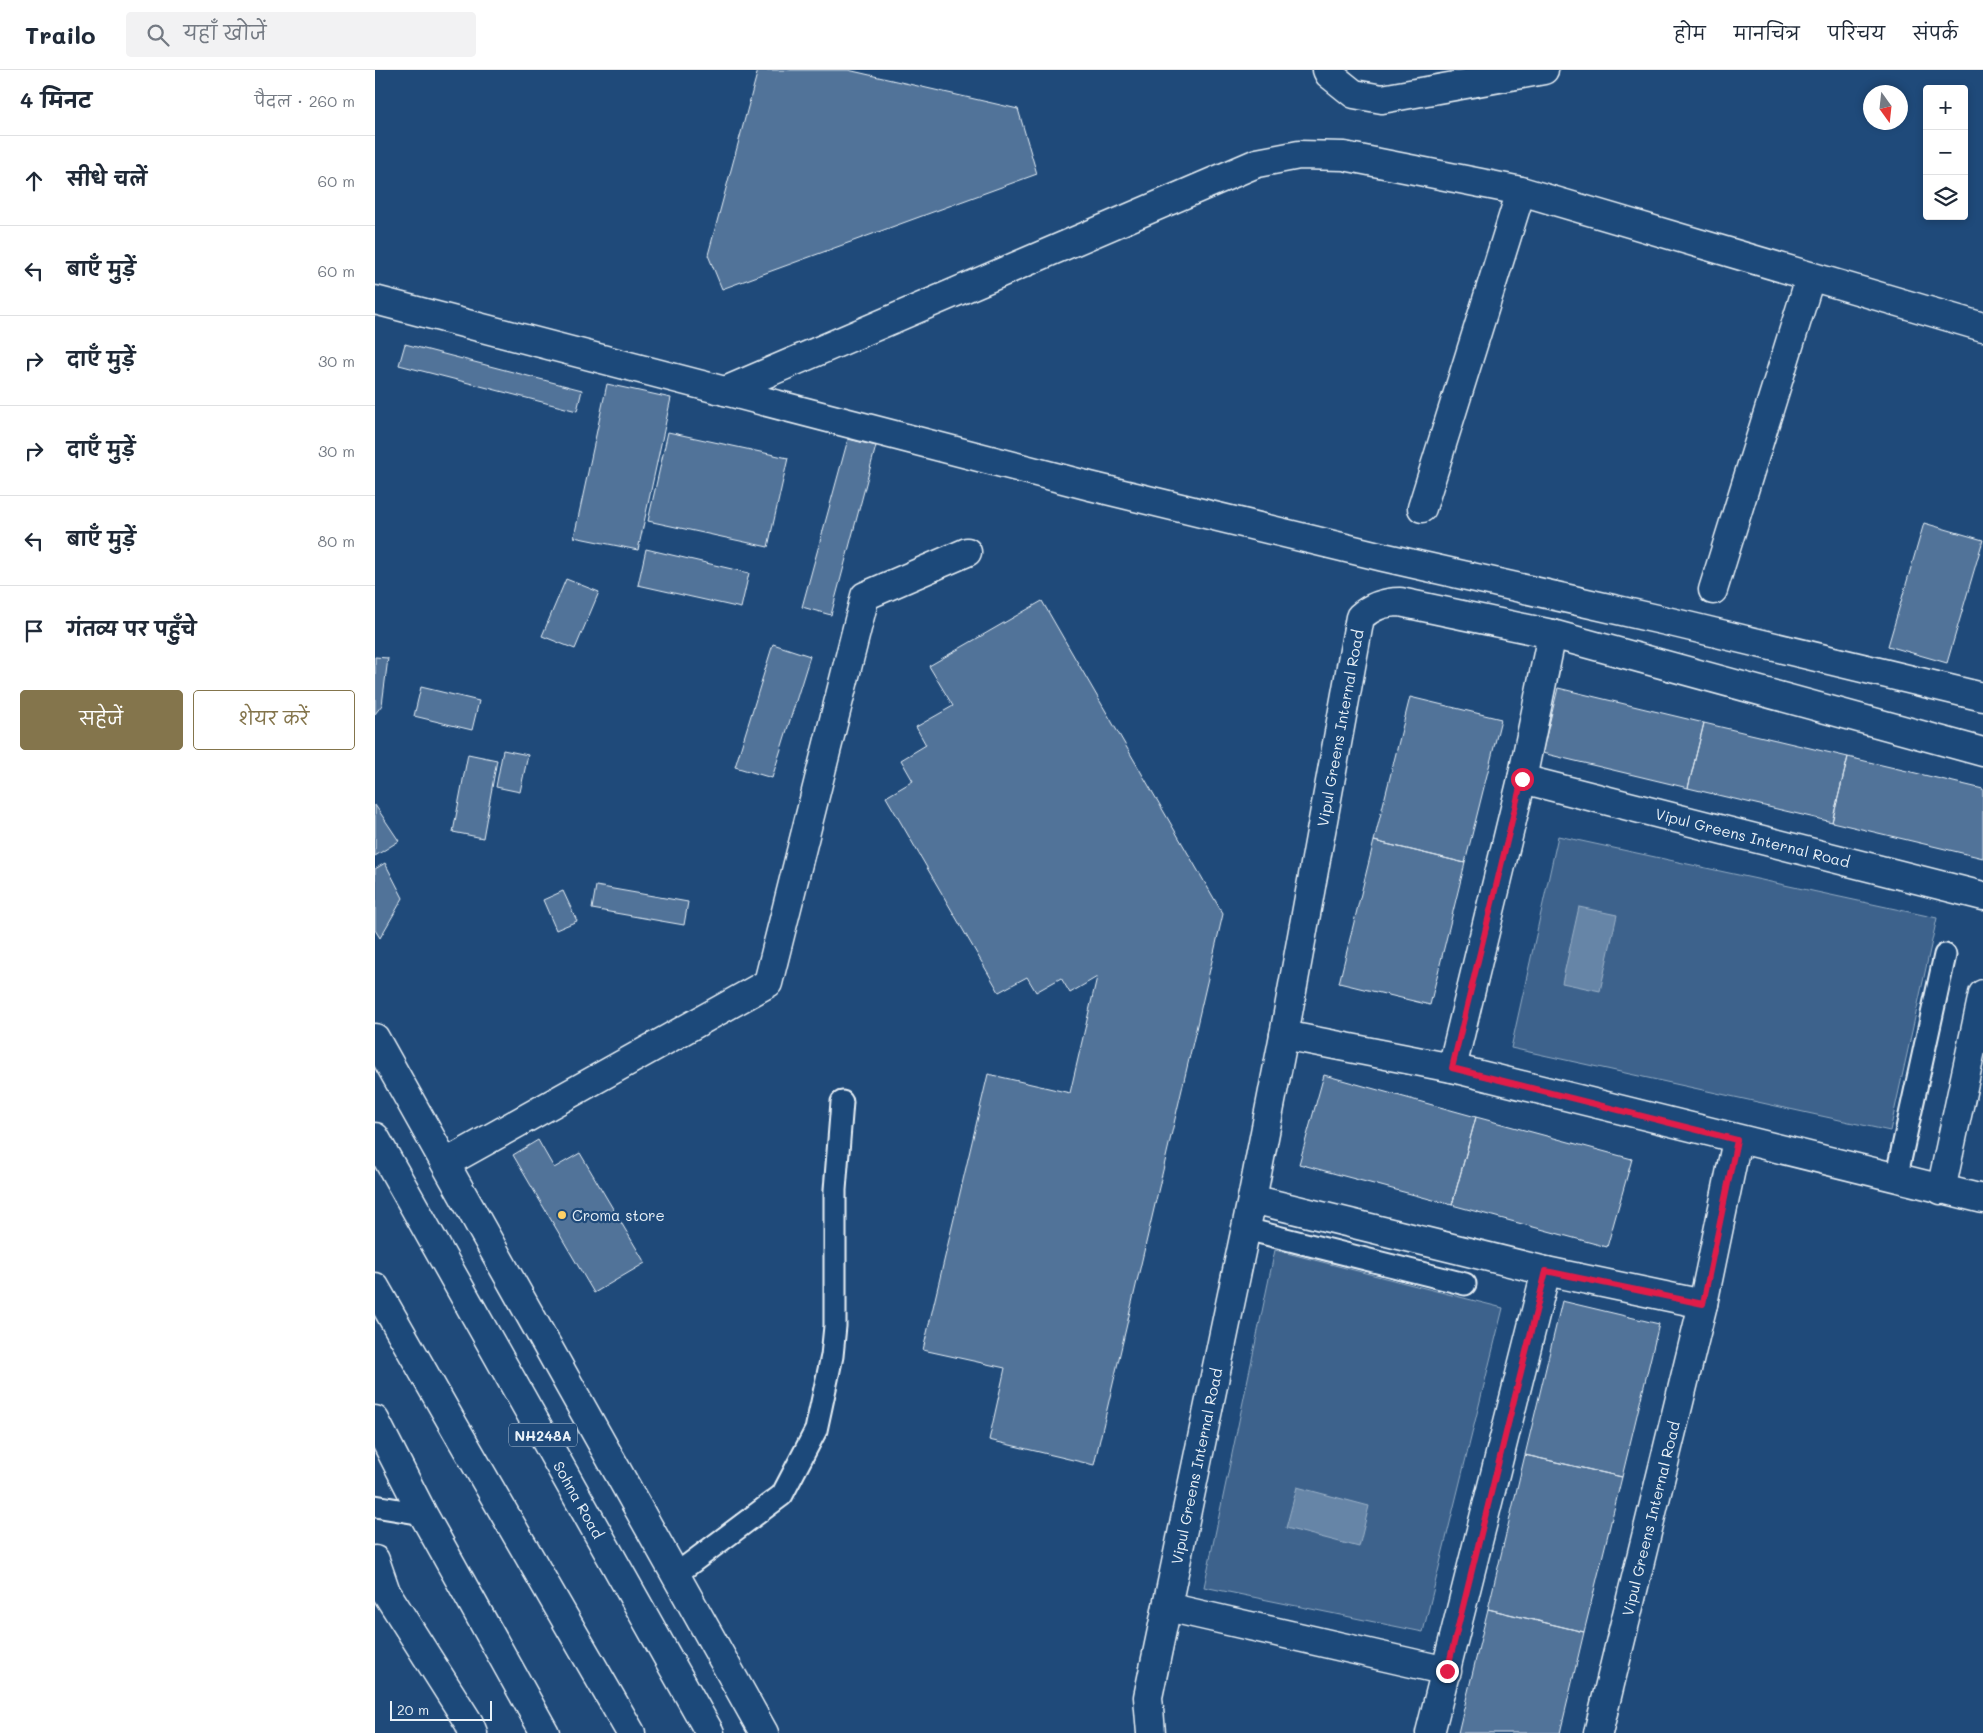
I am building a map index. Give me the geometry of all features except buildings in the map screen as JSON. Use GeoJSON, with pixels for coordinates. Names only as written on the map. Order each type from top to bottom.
{"type":"FeatureCollection","features":[{"type":"Feature","properties":{"kind":"main road"},"geometry":{"type":"LineString","coordinates":[[1327,70],[1329,74],[1354,94],[1381,99],[1544,70]]}},
{"type":"Feature","properties":{"kind":"main road"},"geometry":{"type":"LineString","coordinates":[[725,392],[1257,163],[1299,155],[1344,156],[1521,191],[1810,278],[1983,327]]}},
{"type":"Feature","properties":{"kind":"main road"},"geometry":{"type":"LineString","coordinates":[[1422,508],[1521,191]]}},
{"type":"Feature","properties":{"kind":"main road"},"geometry":{"type":"LineString","coordinates":[[1713,590],[1810,278]]}},
{"type":"Feature","properties":{"kind":"main road"},"geometry":{"type":"LineString","coordinates":[[375,300],[1090,486],[1983,697]]}},
{"type":"Feature","properties":{"kind":"main road"},"geometry":{"type":"LineString","coordinates":[[446,1163],[768,982],[865,596],[967,552]]}},
{"type":"Feature","properties":{"kind":"main road","name":"Vipul Greens Internal Road"},"geometry":{"type":"LineString","coordinates":[[1151,1733],[1148,1697],[1246,1229],[1284,1036],[1360,617],[1369,608],[1388,602],[1400,602],[1552,634],[1983,752]]}},
{"type":"Feature","properties":{"kind":"main road"},"geometry":{"type":"LineString","coordinates":[[1452,1068],[1522,779],[1552,634]]}},
{"type":"Feature","properties":{"kind":"main road","name":"Vipul Greens Internal Road"},"geometry":{"type":"LineString","coordinates":[[1522,779],[1983,896]]}},
{"type":"Feature","properties":{"kind":"main road"},"geometry":{"type":"LineString","coordinates":[[1941,1190],[1983,994]]}},
{"type":"Feature","properties":{"kind":"main road"},"geometry":{"type":"LineString","coordinates":[[1284,1036],[1452,1068],[1737,1140],[1983,1199]]}},
{"type":"Feature","properties":{"kind":"main road"},"geometry":{"type":"LineString","coordinates":[[375,1038],[765,1733]]}},
{"type":"Feature","properties":{"kind":"main road","name":"Sohna Road"},"geometry":{"type":"LineString","coordinates":[[375,1137],[710,1733]]}},
{"type":"Feature","properties":{"kind":"main road","name":"Vipul Greens Internal Road"},"geometry":{"type":"LineString","coordinates":[[1598,1733],[1703,1304],[1737,1140]]}},
{"type":"Feature","properties":{"kind":"main road"},"geometry":{"type":"LineString","coordinates":[[1252,1199],[1546,1271],[1703,1304]]}},
{"type":"Feature","properties":{"kind":"main road"},"geometry":{"type":"LineString","coordinates":[[1430,1733],[1546,1271]]}},
{"type":"Feature","properties":{"kind":"main road"},"geometry":{"type":"LineString","coordinates":[[375,1287],[631,1733]]}},
{"type":"Feature","properties":{"kind":"main road"},"geometry":{"type":"LineString","coordinates":[[375,1420],[423,1514],[545,1733]]}},
{"type":"Feature","properties":{"kind":"main road"},"geometry":{"type":"LineString","coordinates":[[375,1560],[386,1592],[469,1723],[473,1733]]}},
{"type":"Feature","properties":{"kind":"main road"},"geometry":{"type":"LineString","coordinates":[[1167,1607],[1447,1671]]}},
{"type":"Feature","properties":{"kind":"lane"},"geometry":{"type":"LineString","coordinates":[[1896,1179],[1945,955]]}},
{"type":"Feature","properties":{"kind":"lane"},"geometry":{"type":"LineString","coordinates":[[675,1575],[782,1495],[816,1430],[825,1394],[833,1341],[835,1190],[842,1102]]}},
{"type":"Feature","properties":{"kind":"lane"},"geometry":{"type":"LineString","coordinates":[[1246,1229],[1465,1284]]}},
{"type":"Feature","properties":{"kind":"lane"},"geometry":{"type":"LineString","coordinates":[[375,1506],[423,1514]]}},
{"type":"Feature","properties":{"kind":"shaded area"},"geometry":{"type":"Polygon","coordinates":[[[1558,836],[1937,918],[1890,1131],[1511,1048],[1558,836]]]}},
{"type":"Feature","properties":{"kind":"shaded area"},"geometry":{"type":"Polygon","coordinates":[[[1579,907],[1617,915],[1600,991],[1562,983],[1579,907]]]}},
{"type":"Feature","properties":{"kind":"shaded area"},"geometry":{"type":"Polygon","coordinates":[[[1275,1250],[1503,1308],[1423,1632],[1204,1587],[1275,1250]]]}},
{"type":"Feature","properties":{"kind":"shaded area"},"geometry":{"type":"Polygon","coordinates":[[[1297,1487],[1369,1506],[1359,1547],[1286,1528],[1297,1487]]]}},
{"type":"Feature","properties":{"kind":"place","name":"Croma store"},"geometry":{"type":"Point","coordinates":[562,1215]}},
{"type":"Feature","properties":{"kind":"route"},"geometry":{"type":"LineString","coordinates":[[1447,1671],[1546,1271],[1703,1304],[1737,1140],[1452,1068],[1522,779]]}}]}
